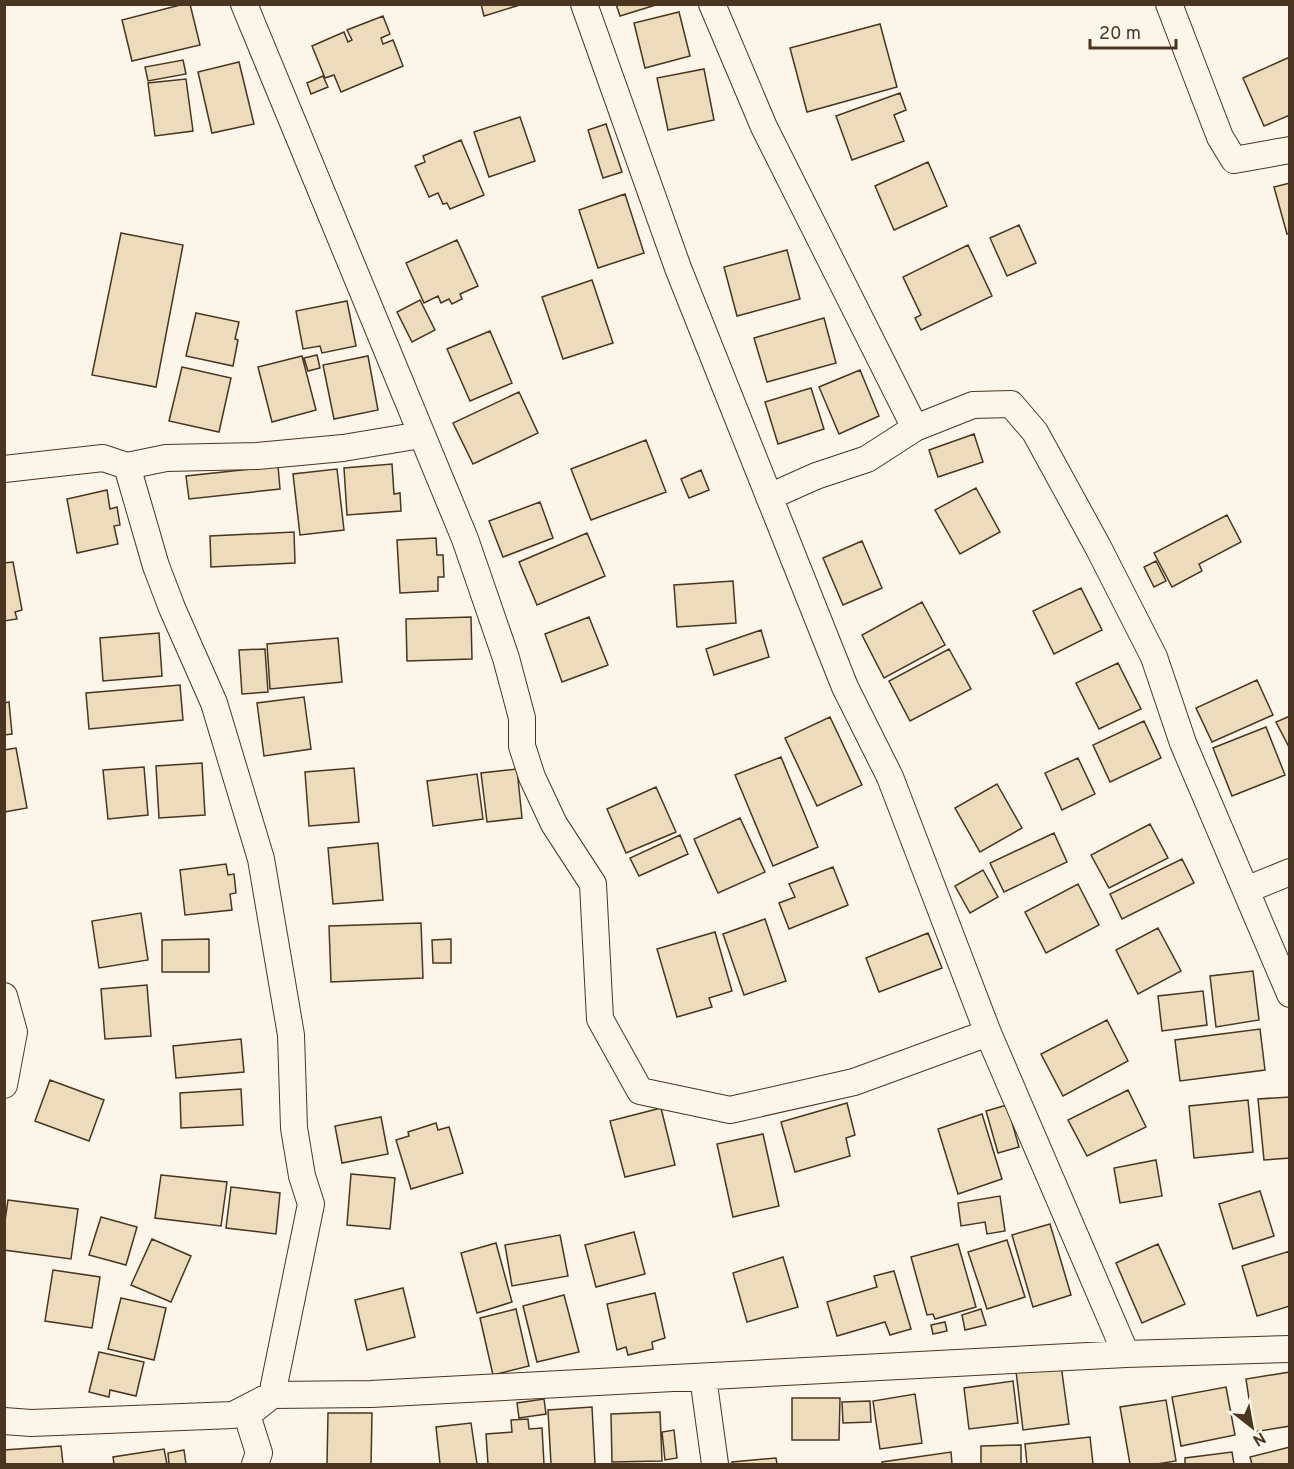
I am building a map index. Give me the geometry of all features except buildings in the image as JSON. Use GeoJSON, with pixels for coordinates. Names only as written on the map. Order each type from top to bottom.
{"type":"FeatureCollection","features":[{"type":"Feature","properties":{"kind":"street"},"geometry":{"type":"LineString","coordinates":[[244,4],[420,435],[465,539],[506,658],[522,718],[522,747],[532,777],[554,824],[593,884],[600,1019],[640,1091],[730,1110],[854,1082],[988,1034]]}},
{"type":"Feature","properties":{"kind":"street"},"geometry":{"type":"LineString","coordinates":[[584,4],[678,268],[845,687],[890,777],[988,1034],[1126,1354]]}},
{"type":"Feature","properties":{"kind":"street"},"geometry":{"type":"LineString","coordinates":[[712,4],[764,127],[915,428]]}},
{"type":"Feature","properties":{"kind":"street"},"geometry":{"type":"LineString","coordinates":[[1169,4],[1220,137],[1234,160],[1290,150]]}},
{"type":"Feature","properties":{"kind":"street"},"geometry":{"type":"LineString","coordinates":[[769,497],[816,476],[867,459],[915,428],[973,405],[1011,404],[1035,432],[1098,547],[1154,657],[1183,742],[1290,994]]}},
{"type":"Feature","properties":{"kind":"street"},"geometry":{"type":"LineString","coordinates":[[4,469],[103,458],[127,466],[166,458],[256,456],[332,449],[420,435]]}},
{"type":"Feature","properties":{"kind":"street"},"geometry":{"type":"LineString","coordinates":[[127,466],[156,566],[214,703],[261,859],[291,1035],[294,1128],[302,1176],[311,1204],[272,1395],[247,1415],[259,1453],[255,1464]]}},
{"type":"Feature","properties":{"kind":"street"},"geometry":{"type":"LineString","coordinates":[[1246,890],[1290,872]]}},
{"type":"Feature","properties":{"kind":"street"},"geometry":{"type":"LineString","coordinates":[[4,996],[14,1032],[4,1085]]}},
{"type":"Feature","properties":{"kind":"street"},"geometry":{"type":"LineString","coordinates":[[4,1421],[31,1423],[233,1415],[272,1395],[371,1394],[1126,1354],[1290,1349]]}},
{"type":"Feature","properties":{"kind":"street"},"geometry":{"type":"LineString","coordinates":[[703,1377],[715,1464]]}}]}
